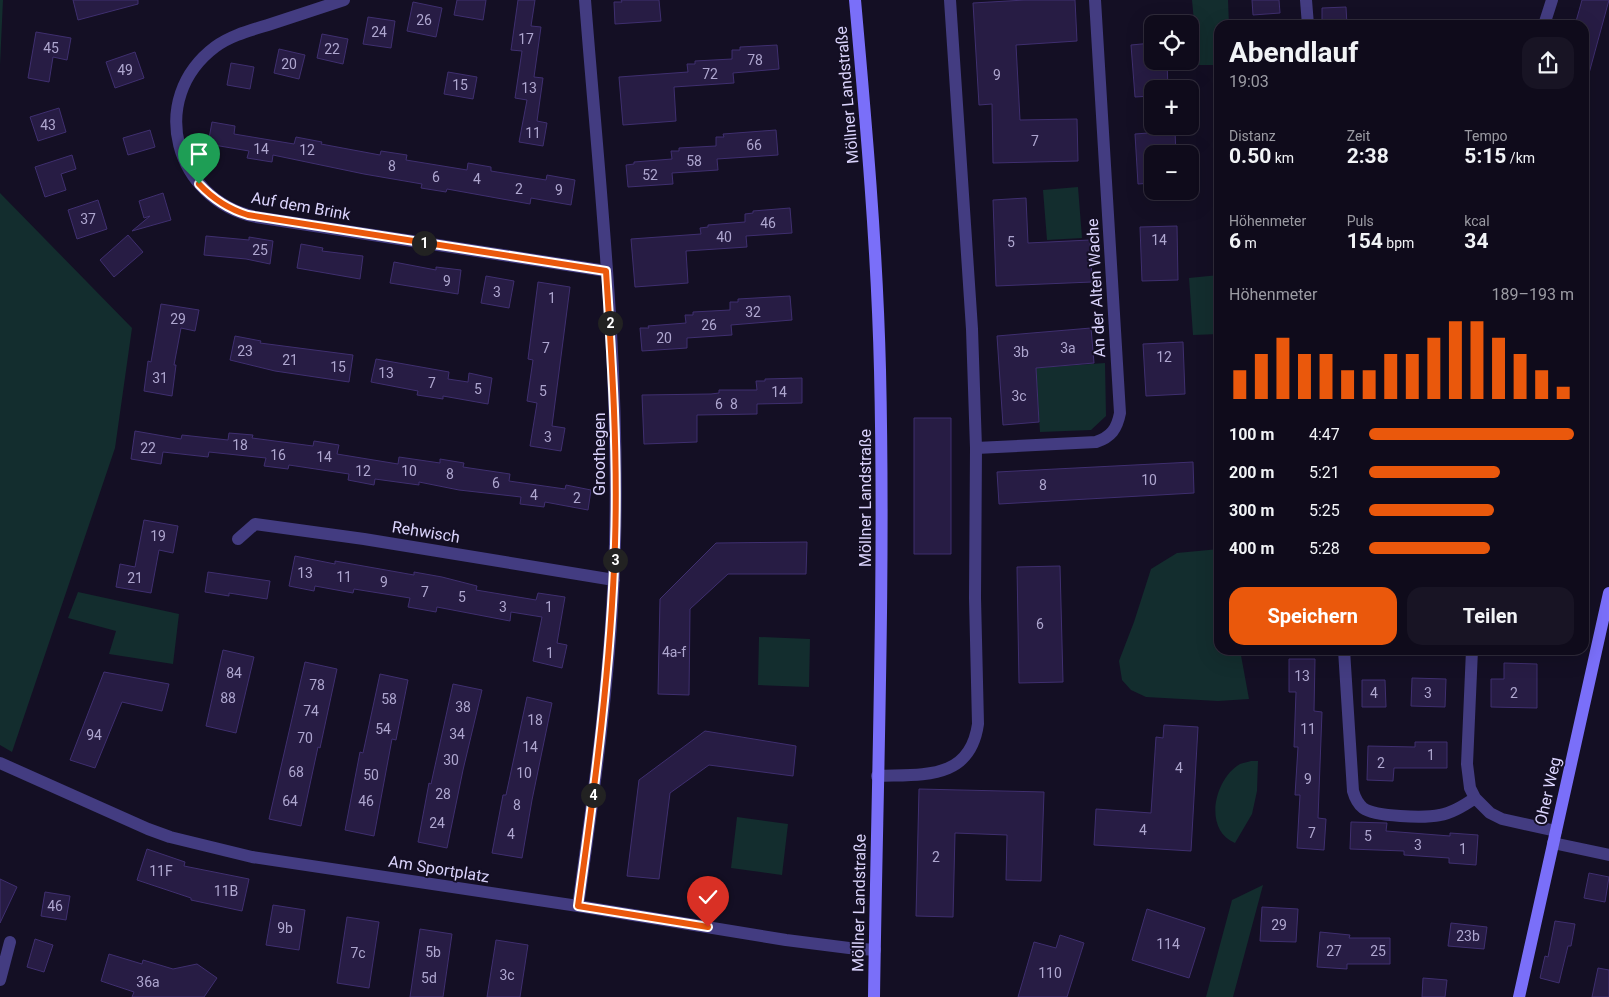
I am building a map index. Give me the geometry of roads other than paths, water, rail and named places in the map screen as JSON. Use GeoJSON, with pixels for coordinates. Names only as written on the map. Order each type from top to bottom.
{"type":"FeatureCollection","features":[{"type":"Feature","properties":{"kind":"main road","name":"Möllner Landstraße"},"geometry":{"type":"LineString","coordinates":[[855,0],[870,183],[880,369],[882,553],[874,997]]}},
{"type":"Feature","properties":{"kind":"main road","name":"Oher Weg"},"geometry":{"type":"LineString","coordinates":[[1519,997],[1609,593]]}},
{"type":"Feature","properties":{"kind":"street","name":"Auf dem Brink"},"geometry":{"type":"LineString","coordinates":[[344,0],[234,36],[212,49],[196,65],[186,81],[180,97],[177,130],[180,147],[186,163],[194,178],[205,190],[225,206],[256,217],[606,271]]}},
{"type":"Feature","properties":{"kind":"street","name":"Groothegen"},"geometry":{"type":"LineString","coordinates":[[578,906],[602,732],[614,580],[615,542],[615,410],[585,0]]}},
{"type":"Feature","properties":{"kind":"street"},"geometry":{"type":"LineString","coordinates":[[877,776],[926,774],[940,772],[951,767],[962,760],[970,750],[976,736],[978,724],[975,598],[976,448],[971,308],[950,0]]}},
{"type":"Feature","properties":{"kind":"street","name":"An der Alten Wache"},"geometry":{"type":"LineString","coordinates":[[976,448],[1096,442],[1105,439],[1113,433],[1118,424],[1120,414],[1095,0]]}},
{"type":"Feature","properties":{"kind":"street"},"geometry":{"type":"LineString","coordinates":[[1306,0],[1308,20]]}},
{"type":"Feature","properties":{"kind":"street"},"geometry":{"type":"LineString","coordinates":[[1546,20],[1552,0]]}},
{"type":"Feature","properties":{"kind":"street","name":"Rehwisch"},"geometry":{"type":"LineString","coordinates":[[238,539],[255,524],[364,539],[614,580]]}},
{"type":"Feature","properties":{"kind":"street"},"geometry":{"type":"LineString","coordinates":[[1344,655],[1353,791],[1356,801],[1363,808],[1373,812],[1430,816],[1450,813],[1476,798]]}},
{"type":"Feature","properties":{"kind":"street"},"geometry":{"type":"LineString","coordinates":[[1472,655],[1467,764],[1470,788],[1476,798],[1490,813],[1502,819],[1609,855]]}},
{"type":"Feature","properties":{"kind":"street","name":"Am Sportplatz"},"geometry":{"type":"LineString","coordinates":[[6,766],[148,829],[170,837],[257,858],[578,906],[786,940],[875,950]]}},
{"type":"Feature","properties":{"kind":"street"},"geometry":{"type":"LineString","coordinates":[[0,980],[10,942]]}}]}
